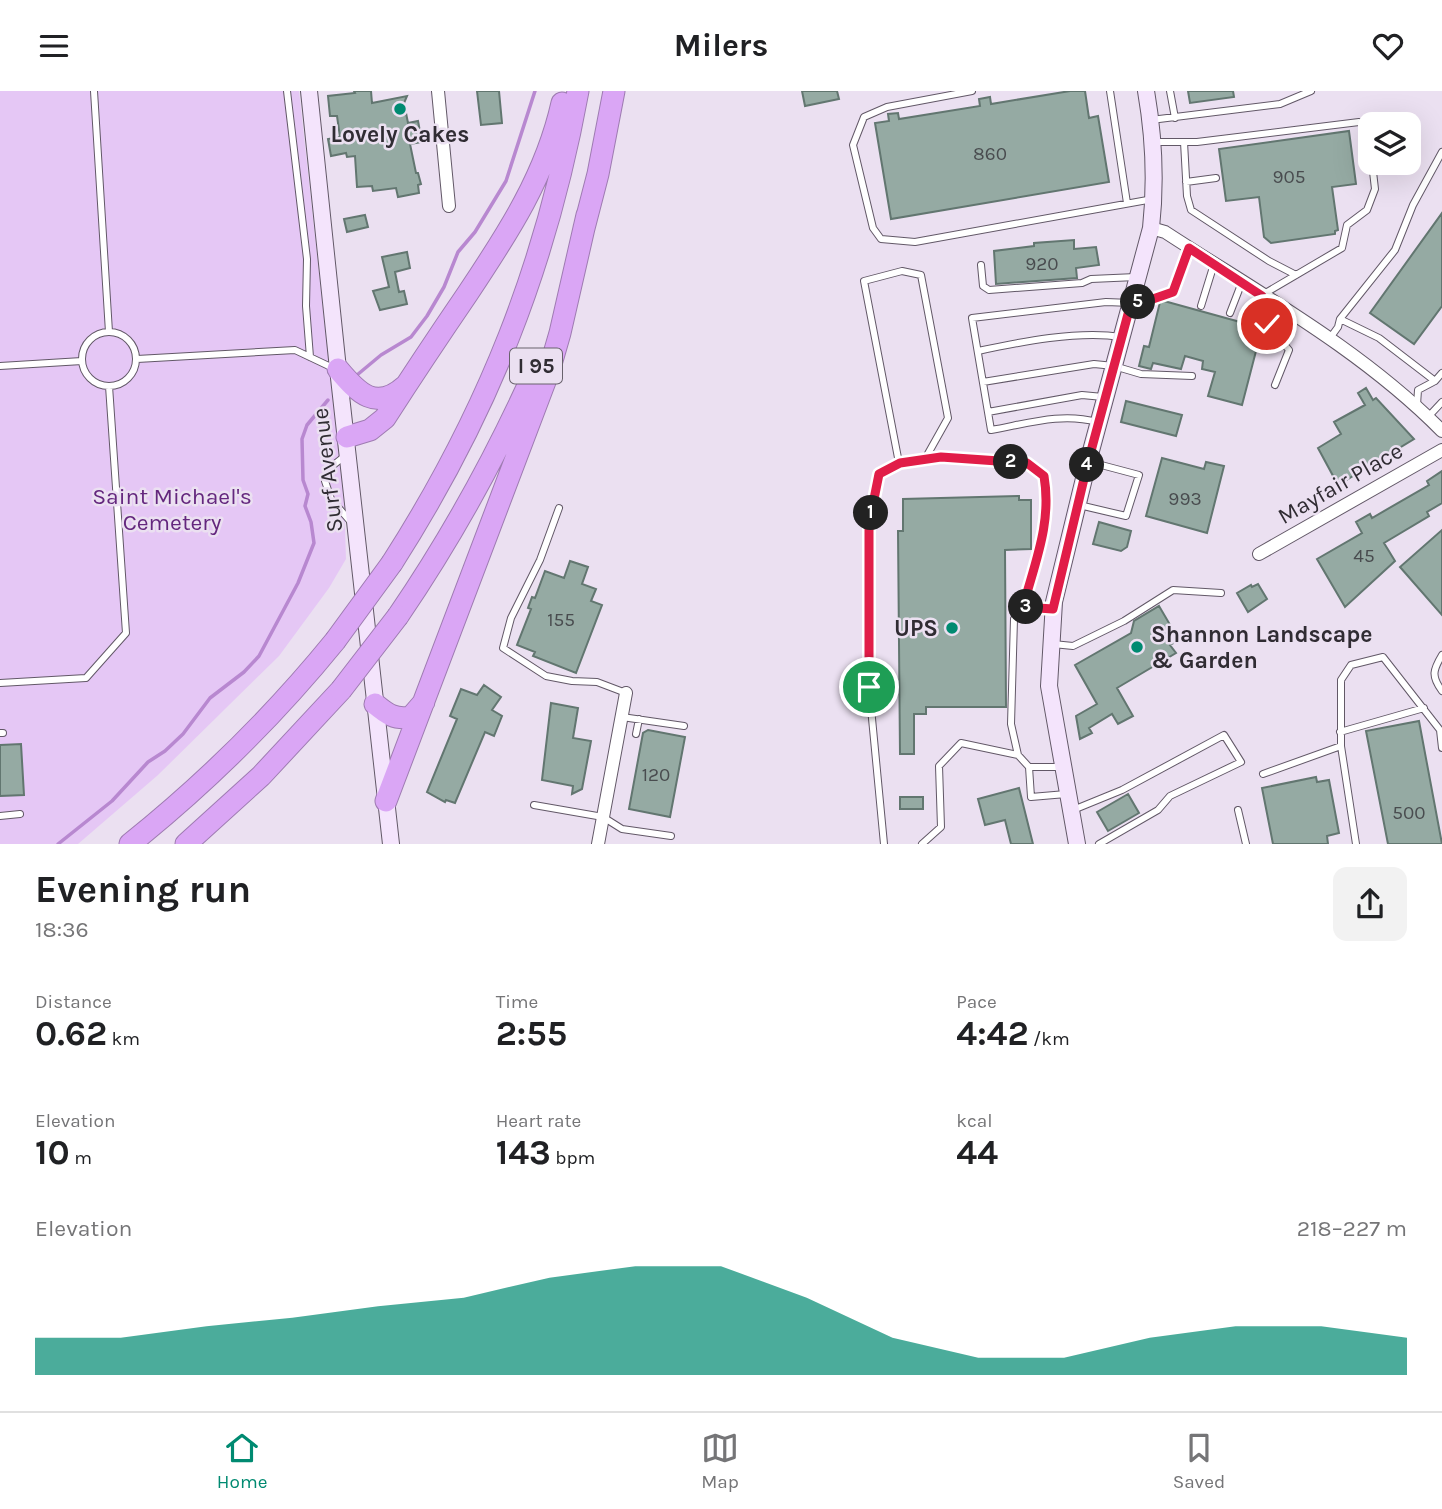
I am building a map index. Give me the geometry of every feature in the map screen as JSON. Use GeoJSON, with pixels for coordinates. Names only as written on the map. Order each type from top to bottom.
{"type":"FeatureCollection","features":[{"type":"Feature","properties":{"kind":"highway"},"geometry":{"type":"LineString","coordinates":[[348,445],[380,423],[524,208],[557,128],[565,91]]}},
{"type":"Feature","properties":{"kind":"highway","name":"I 95"},"geometry":{"type":"LineString","coordinates":[[130,844],[176,807],[239,748],[335,641],[392,563],[457,454],[511,335],[551,213],[579,91]]}},
{"type":"Feature","properties":{"kind":"highway","name":"I 95"},"geometry":{"type":"LineString","coordinates":[[186,844],[261,776],[341,690],[398,616],[463,515],[508,430],[550,333],[587,215],[614,91]]}},
{"type":"Feature","properties":{"kind":"highway"},"geometry":{"type":"LineString","coordinates":[[386,801],[549,371],[587,215]]}},
{"type":"Feature","properties":{"kind":"highway"},"geometry":{"type":"LineString","coordinates":[[338,369],[354,387],[370,398],[383,399],[406,384]]}},
{"type":"Feature","properties":{"kind":"highway"},"geometry":{"type":"LineString","coordinates":[[375,704],[389,716],[400,719],[411,717],[425,701]]}},
{"type":"Feature","properties":{"kind":"main road","name":"Surf Avenue"},"geometry":{"type":"LineString","coordinates":[[309,91],[391,844]]}},
{"type":"Feature","properties":{"kind":"main road"},"geometry":{"type":"LineString","coordinates":[[1077,844],[1049,686],[1053,609],[1088,462],[1151,228],[1154,142],[1146,91]]}},
{"type":"Feature","properties":{"kind":"street"},"geometry":{"type":"LineString","coordinates":[[438,91],[449,206]]}},
{"type":"Feature","properties":{"kind":"street"},"geometry":{"type":"LineString","coordinates":[[1151,228],[1165,232],[1329,339],[1396,388],[1442,431]]}},
{"type":"Feature","properties":{"kind":"street","name":"Mayfair Place"},"geometry":{"type":"LineString","coordinates":[[1259,554],[1442,450]]}},
{"type":"Feature","properties":{"kind":"street"},"geometry":{"type":"LineString","coordinates":[[598,844],[626,693]]}},
{"type":"Feature","properties":{"kind":"lane"},"geometry":{"type":"LineString","coordinates":[[94,91],[109,332]]}},
{"type":"Feature","properties":{"kind":"lane"},"geometry":{"type":"LineString","coordinates":[[287,91],[307,259],[306,306],[310,357]]}},
{"type":"Feature","properties":{"kind":"lane"},"geometry":{"type":"LineString","coordinates":[[972,91],[887,107],[864,117],[853,145],[873,228],[881,239],[915,242],[1154,199]]}},
{"type":"Feature","properties":{"kind":"lane"},"geometry":{"type":"LineString","coordinates":[[1110,91],[1127,203]]}},
{"type":"Feature","properties":{"kind":"lane"},"geometry":{"type":"LineString","coordinates":[[1170,91],[1175,118]]}},
{"type":"Feature","properties":{"kind":"lane"},"geometry":{"type":"LineString","coordinates":[[1151,120],[1280,104],[1311,91]]}},
{"type":"Feature","properties":{"kind":"lane"},"geometry":{"type":"LineString","coordinates":[[1154,142],[1184,142],[1358,122]]}},
{"type":"Feature","properties":{"kind":"lane"},"geometry":{"type":"LineString","coordinates":[[1184,142],[1186,196],[1191,210],[1269,261],[1296,275]]}},
{"type":"Feature","properties":{"kind":"lane"},"geometry":{"type":"LineString","coordinates":[[1329,339],[1338,327],[1340,319],[1395,250],[1413,205],[1442,152]]}},
{"type":"Feature","properties":{"kind":"lane"},"geometry":{"type":"LineString","coordinates":[[1275,385],[1289,350],[1267,324],[1256,318],[1262,296],[1342,248],[1347,225],[1367,210],[1375,189],[1373,175]]}},
{"type":"Feature","properties":{"kind":"lane"},"geometry":{"type":"LineString","coordinates":[[1186,182],[1216,178]]}},
{"type":"Feature","properties":{"kind":"lane"},"geometry":{"type":"LineString","coordinates":[[1099,422],[1080,417],[1058,418],[990,430],[972,318],[1106,302],[1131,303],[1150,300],[1173,292],[1189,248]]}},
{"type":"Feature","properties":{"kind":"lane"},"geometry":{"type":"LineString","coordinates":[[1201,306],[1214,264]]}},
{"type":"Feature","properties":{"kind":"lane"},"geometry":{"type":"LineString","coordinates":[[981,265],[983,286],[989,290],[1138,277]]}},
{"type":"Feature","properties":{"kind":"lane"},"geometry":{"type":"LineString","coordinates":[[900,463],[864,281],[902,271],[921,275],[948,418],[925,459]]}},
{"type":"Feature","properties":{"kind":"lane"},"geometry":{"type":"LineString","coordinates":[[1230,313],[1242,282]]}},
{"type":"Feature","properties":{"kind":"lane"},"geometry":{"type":"LineString","coordinates":[[1340,319],[1379,338],[1435,381]]}},
{"type":"Feature","properties":{"kind":"lane"},"geometry":{"type":"LineString","coordinates":[[109,332],[125,337],[131,343],[136,359],[135,367],[125,381],[101,386],[88,377],[82,361],[86,344],[100,333],[109,332]]}},
{"type":"Feature","properties":{"kind":"lane"},"geometry":{"type":"LineString","coordinates":[[978,351],[1022,342],[1097,333],[1122,337]]}},
{"type":"Feature","properties":{"kind":"lane"},"geometry":{"type":"LineString","coordinates":[[136,359],[295,350],[338,369]]}},
{"type":"Feature","properties":{"kind":"lane"},"geometry":{"type":"LineString","coordinates":[[0,366],[82,361]]}},
{"type":"Feature","properties":{"kind":"lane"},"geometry":{"type":"LineString","coordinates":[[983,382],[1094,364],[1114,366],[1141,374],[1192,376]]}},
{"type":"Feature","properties":{"kind":"lane"},"geometry":{"type":"LineString","coordinates":[[1416,407],[1419,390],[1435,381],[1442,373]]}},
{"type":"Feature","properties":{"kind":"lane"},"geometry":{"type":"LineString","coordinates":[[0,683],[86,678],[125,633],[109,386]]}},
{"type":"Feature","properties":{"kind":"lane"},"geometry":{"type":"LineString","coordinates":[[988,412],[1082,395],[1106,397]]}},
{"type":"Feature","properties":{"kind":"lane"},"geometry":{"type":"LineString","coordinates":[[1428,417],[1442,402]]}},
{"type":"Feature","properties":{"kind":"lane"},"geometry":{"type":"LineString","coordinates":[[348,445],[328,471],[326,487],[331,499],[356,528]]}},
{"type":"Feature","properties":{"kind":"lane"},"geometry":{"type":"LineString","coordinates":[[884,844],[869,687],[869,524],[879,474],[900,463],[941,457],[1027,463],[1044,476],[1047,523],[1023,607],[1014,619],[1011,724],[1018,755],[1029,767],[1031,797],[1069,802],[1122,790],[1224,735],[1241,762],[1170,796],[1158,810],[1099,844]]}},
{"type":"Feature","properties":{"kind":"lane"},"geometry":{"type":"LineString","coordinates":[[1078,504],[1126,516],[1139,475],[1088,462]]}},
{"type":"Feature","properties":{"kind":"lane"},"geometry":{"type":"LineString","coordinates":[[559,507],[540,560],[511,618],[503,648],[546,675],[597,683],[626,693]]}},
{"type":"Feature","properties":{"kind":"lane"},"geometry":{"type":"LineString","coordinates":[[1051,644],[1073,646],[1124,621],[1173,590],[1221,593]]}},
{"type":"Feature","properties":{"kind":"lane"},"geometry":{"type":"LineString","coordinates":[[1023,607],[1053,609]]}},
{"type":"Feature","properties":{"kind":"lane"},"geometry":{"type":"LineString","coordinates":[[1442,655],[1433,669],[1433,680],[1442,691]]}},
{"type":"Feature","properties":{"kind":"lane"},"geometry":{"type":"LineString","coordinates":[[1356,844],[1340,732],[1341,680],[1351,665],[1382,657],[1440,730],[1442,748]]}},
{"type":"Feature","properties":{"kind":"lane"},"geometry":{"type":"LineString","coordinates":[[1340,732],[1424,708]]}},
{"type":"Feature","properties":{"kind":"lane"},"geometry":{"type":"LineString","coordinates":[[622,717],[684,726]]}},
{"type":"Feature","properties":{"kind":"lane"},"geometry":{"type":"LineString","coordinates":[[636,734],[639,719]]}},
{"type":"Feature","properties":{"kind":"lane"},"geometry":{"type":"LineString","coordinates":[[922,844],[941,827],[939,766],[961,743],[1018,755]]}},
{"type":"Feature","properties":{"kind":"lane"},"geometry":{"type":"LineString","coordinates":[[1263,774],[1341,746]]}},
{"type":"Feature","properties":{"kind":"lane"},"geometry":{"type":"LineString","coordinates":[[1029,767],[1063,767]]}},
{"type":"Feature","properties":{"kind":"lane"},"geometry":{"type":"LineString","coordinates":[[534,805],[603,817],[622,829],[671,836]]}},
{"type":"Feature","properties":{"kind":"lane"},"geometry":{"type":"LineString","coordinates":[[1238,810],[1246,844]]}},
{"type":"Feature","properties":{"kind":"lane"},"geometry":{"type":"LineString","coordinates":[[0,816],[20,814]]}},
{"type":"Feature","properties":{"kind":"green space","name":"Saint Michael's Cemetery"},"geometry":{"type":"Polygon","coordinates":[[[0,91],[299,91],[344,499],[346,559],[329,588],[279,656],[158,775],[78,844],[0,844],[0,91]]]}},
{"type":"Feature","properties":{"kind":"building"},"geometry":{"type":"Polygon","coordinates":[[[354,91],[371,91],[372,103],[407,96],[404,103],[408,123],[418,121],[422,142],[410,144],[421,184],[418,185],[419,193],[398,197],[396,188],[373,191],[372,186],[357,187],[355,156],[347,157],[346,153],[331,156],[328,139],[340,137],[337,116],[330,116],[328,96],[355,93],[354,91]]]}},
{"type":"Feature","properties":{"kind":"building"},"geometry":{"type":"Polygon","coordinates":[[[477,91],[499,91],[502,123],[481,125],[477,91]]]}},
{"type":"Feature","properties":{"kind":"building"},"geometry":{"type":"Polygon","coordinates":[[[802,91],[837,91],[839,99],[805,106],[802,91]]]}},
{"type":"Feature","properties":{"kind":"building"},"geometry":{"type":"Polygon","coordinates":[[[1085,91],[1089,118],[1098,116],[1109,182],[891,219],[875,123],[889,121],[888,114],[898,113],[899,119],[980,106],[979,99],[990,97],[991,104],[1085,91]]]}},
{"type":"Feature","properties":{"kind":"building"},"geometry":{"type":"Polygon","coordinates":[[[1188,91],[1233,91],[1234,97],[1190,103],[1188,91]]]}},
{"type":"Feature","properties":{"kind":"building"},"geometry":{"type":"Polygon","coordinates":[[[1349,131],[1356,184],[1332,187],[1338,230],[1335,234],[1271,243],[1264,237],[1259,197],[1226,201],[1219,149],[1349,131]]]}},
{"type":"Feature","properties":{"kind":"building"},"geometry":{"type":"Polygon","coordinates":[[[1442,213],[1442,306],[1414,344],[1370,313],[1442,213]]]}},
{"type":"Feature","properties":{"kind":"building"},"geometry":{"type":"Polygon","coordinates":[[[365,215],[368,227],[347,232],[344,219],[365,215]]]}},
{"type":"Feature","properties":{"kind":"building"},"geometry":{"type":"Polygon","coordinates":[[[1074,240],[1074,249],[1096,247],[1099,265],[1076,268],[1077,278],[996,284],[994,251],[1034,246],[1034,243],[1074,240]]]}},
{"type":"Feature","properties":{"kind":"building"},"geometry":{"type":"Polygon","coordinates":[[[407,252],[410,268],[395,272],[399,292],[404,291],[407,304],[380,310],[373,291],[389,287],[382,257],[407,252]]]}},
{"type":"Feature","properties":{"kind":"building"},"geometry":{"type":"Polygon","coordinates":[[[1160,302],[1262,328],[1242,405],[1208,396],[1215,372],[1202,369],[1203,361],[1185,356],[1181,369],[1153,363],[1151,369],[1139,366],[1144,346],[1149,347],[1160,302]]]}},
{"type":"Feature","properties":{"kind":"building"},"geometry":{"type":"Polygon","coordinates":[[[1366,388],[1373,400],[1376,398],[1414,439],[1338,485],[1318,448],[1341,434],[1334,422],[1365,405],[1358,393],[1366,388]]]}},
{"type":"Feature","properties":{"kind":"building"},"geometry":{"type":"Polygon","coordinates":[[[1126,401],[1182,415],[1176,436],[1121,422],[1126,401]]]}},
{"type":"Feature","properties":{"kind":"building"},"geometry":{"type":"Polygon","coordinates":[[[1162,458],[1204,469],[1206,462],[1224,466],[1207,533],[1146,516],[1162,458]]]}},
{"type":"Feature","properties":{"kind":"building"},"geometry":{"type":"Polygon","coordinates":[[[1442,471],[1442,503],[1427,512],[1429,516],[1384,543],[1395,561],[1345,607],[1317,559],[1362,533],[1356,522],[1370,514],[1372,518],[1429,485],[1427,481],[1442,471]]]}},
{"type":"Feature","properties":{"kind":"building","name":"UPS"},"geometry":{"type":"Polygon","coordinates":[[[1019,496],[1019,500],[1031,500],[1031,549],[1005,550],[1006,707],[926,707],[926,714],[914,714],[914,754],[900,754],[898,531],[903,531],[903,499],[1019,496]]]}},
{"type":"Feature","properties":{"kind":"building"},"geometry":{"type":"Polygon","coordinates":[[[1099,522],[1131,531],[1127,547],[1121,551],[1093,544],[1099,522]]]}},
{"type":"Feature","properties":{"kind":"building"},"geometry":{"type":"Polygon","coordinates":[[[1442,530],[1442,615],[1400,567],[1442,530]]]}},
{"type":"Feature","properties":{"kind":"building"},"geometry":{"type":"Polygon","coordinates":[[[570,561],[588,567],[582,584],[596,589],[591,601],[602,605],[576,673],[533,656],[535,652],[517,645],[531,609],[528,608],[532,597],[535,598],[545,571],[564,578],[570,561]]]}},
{"type":"Feature","properties":{"kind":"building"},"geometry":{"type":"Polygon","coordinates":[[[1258,584],[1267,599],[1248,612],[1237,593],[1258,584]]]}},
{"type":"Feature","properties":{"kind":"building","name":"Shannon Landscape & Garden"},"geometry":{"type":"Polygon","coordinates":[[[1159,606],[1179,640],[1170,645],[1176,653],[1117,688],[1133,716],[1118,724],[1112,714],[1089,728],[1092,733],[1080,739],[1076,716],[1097,704],[1075,665],[1131,633],[1134,621],[1159,606]]]}},
{"type":"Feature","properties":{"kind":"building"},"geometry":{"type":"Polygon","coordinates":[[[484,685],[501,697],[492,710],[502,716],[494,736],[485,732],[455,803],[445,802],[427,792],[457,719],[450,716],[461,689],[477,695],[484,685]]]}},
{"type":"Feature","properties":{"kind":"building"},"geometry":{"type":"Polygon","coordinates":[[[551,703],[578,708],[573,738],[591,741],[582,789],[572,794],[573,786],[542,780],[551,703]]]}},
{"type":"Feature","properties":{"kind":"building"},"geometry":{"type":"Polygon","coordinates":[[[1419,721],[1442,844],[1388,844],[1366,731],[1419,721]]]}},
{"type":"Feature","properties":{"kind":"building"},"geometry":{"type":"Polygon","coordinates":[[[648,730],[685,737],[670,817],[629,809],[643,733],[648,730]]]}},
{"type":"Feature","properties":{"kind":"building"},"geometry":{"type":"Polygon","coordinates":[[[21,744],[24,795],[0,796],[0,745],[21,744]]]}},
{"type":"Feature","properties":{"kind":"building"},"geometry":{"type":"Polygon","coordinates":[[[1316,777],[1317,782],[1329,780],[1339,833],[1327,836],[1328,844],[1273,844],[1262,788],[1316,777]]]}},
{"type":"Feature","properties":{"kind":"building"},"geometry":{"type":"Polygon","coordinates":[[[1019,788],[1033,844],[1011,844],[1005,820],[985,825],[978,799],[1019,788]]]}},
{"type":"Feature","properties":{"kind":"building"},"geometry":{"type":"Polygon","coordinates":[[[1128,794],[1139,813],[1108,831],[1097,812],[1128,794]]]}},
{"type":"Feature","properties":{"kind":"building"},"geometry":{"type":"Polygon","coordinates":[[[900,797],[923,797],[923,809],[900,809],[900,797]]]}},
{"type":"Feature","properties":{"kind":"waterway"},"geometry":{"type":"LineString","coordinates":[[357,375],[381,355],[411,337],[427,316],[444,287],[458,252],[475,232],[506,181],[535,91]]}},
{"type":"Feature","properties":{"kind":"waterway"},"geometry":{"type":"LineString","coordinates":[[58,844],[112,801],[148,762],[183,734],[210,698],[244,672],[259,656],[298,583],[314,543],[305,506],[308,494],[303,480],[302,439],[307,425],[328,400]]}},
{"type":"Feature","properties":{"kind":"place","name":"Lovely Cakes"},"geometry":{"type":"Point","coordinates":[400,109]}},
{"type":"Feature","properties":{"kind":"place","name":"UPS"},"geometry":{"type":"Point","coordinates":[952,628]}},
{"type":"Feature","properties":{"kind":"place","name":"Shannon Landscape & Garden"},"geometry":{"type":"Point","coordinates":[1137,647]}},
{"type":"Feature","properties":{"kind":"route"},"geometry":{"type":"LineString","coordinates":[[869,687],[869,524],[879,474],[900,463],[941,457],[1027,463],[1044,476],[1047,523],[1023,607],[1053,609],[1088,462],[1131,303],[1173,292],[1189,248],[1262,296],[1256,318],[1267,324]]}}]}
